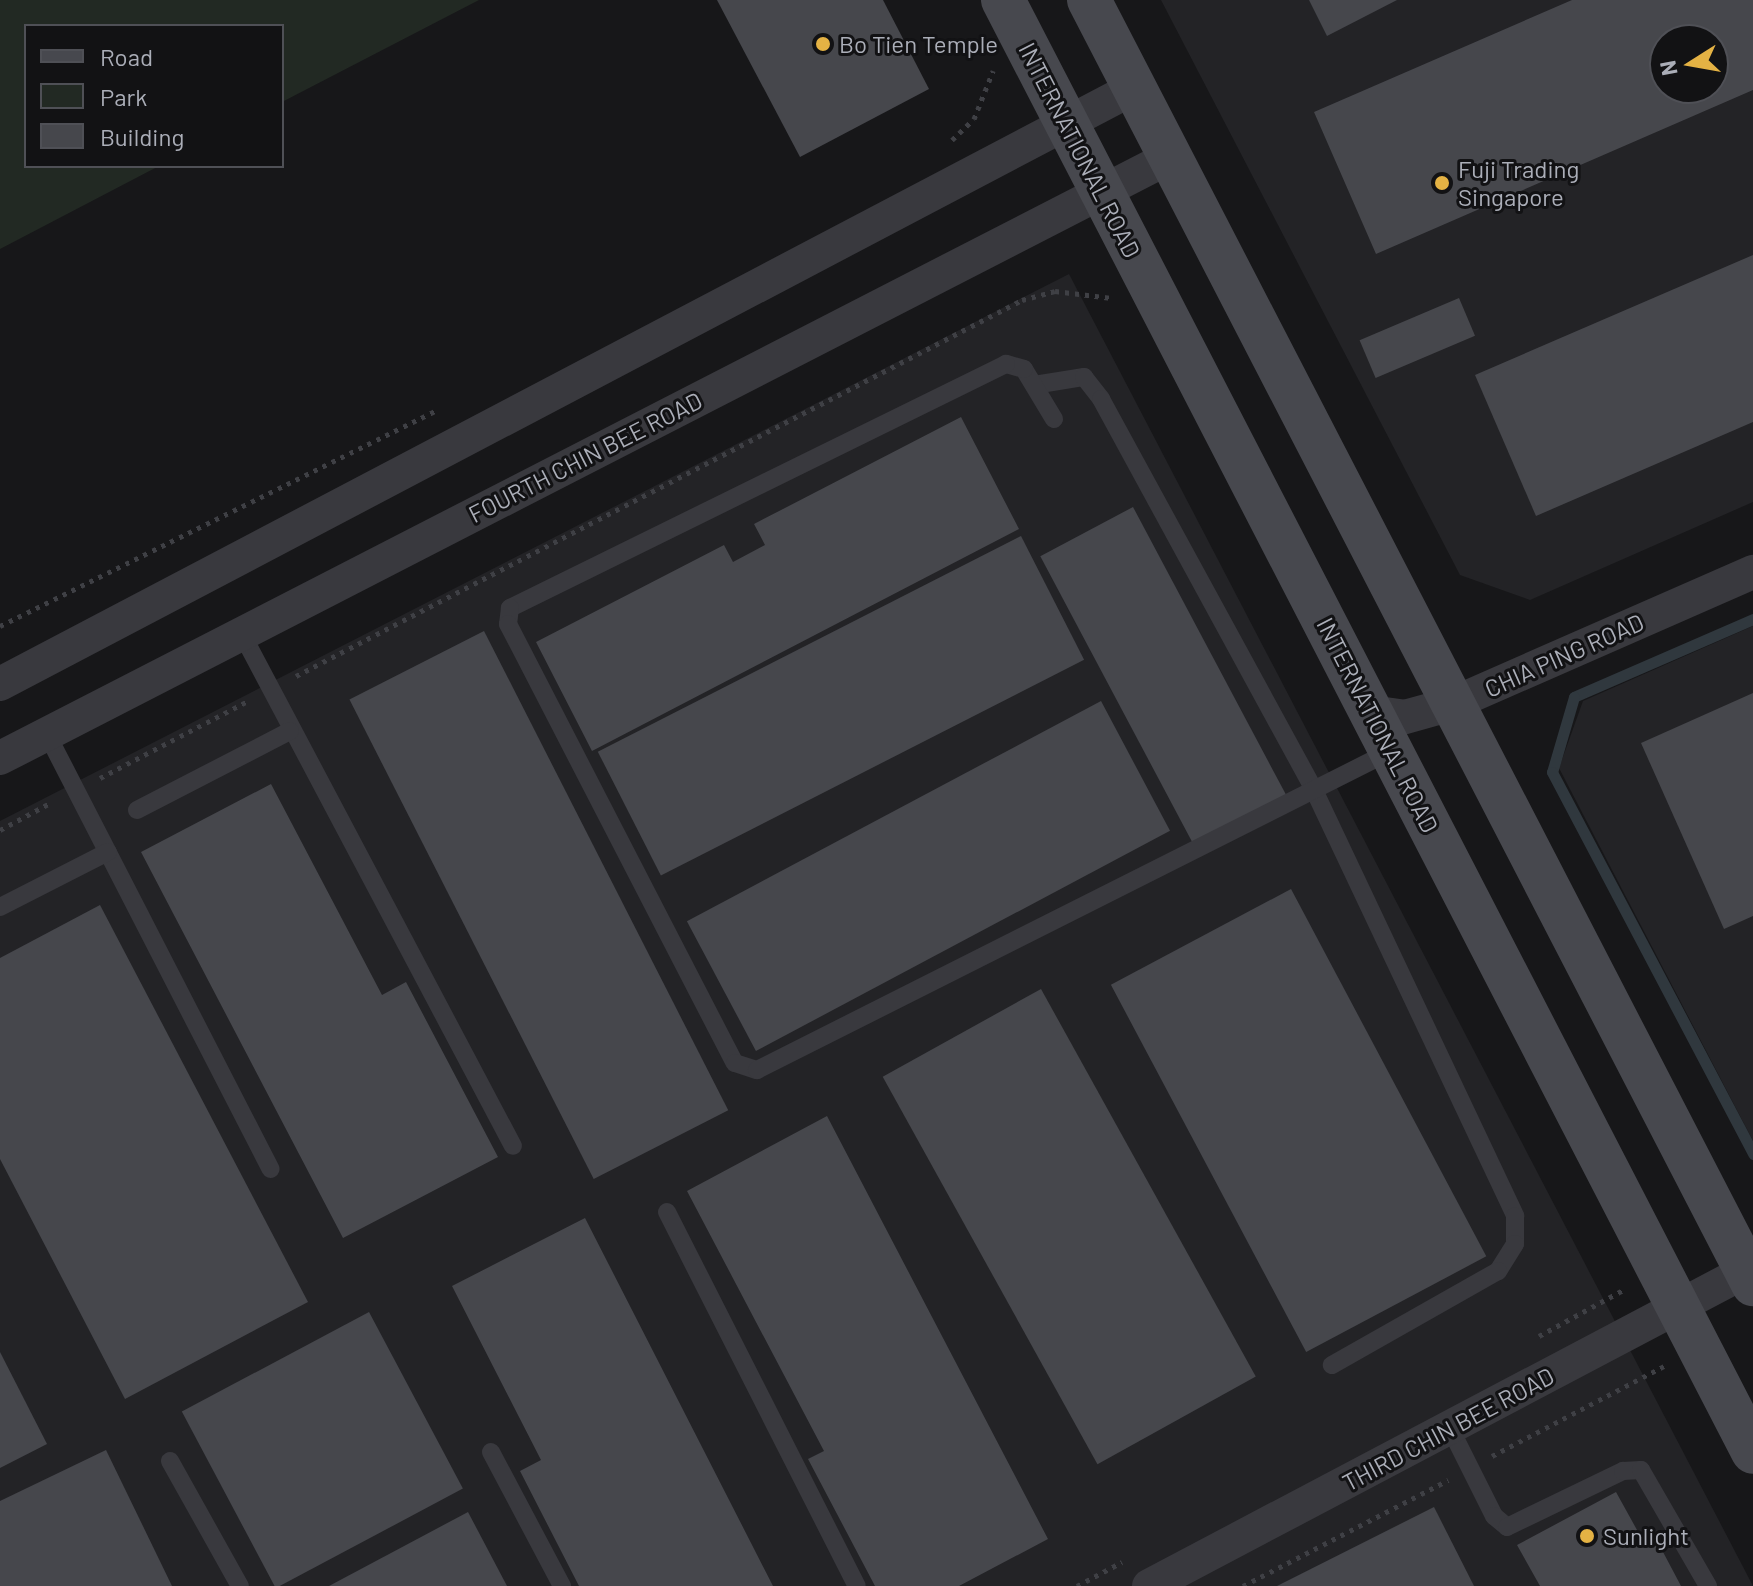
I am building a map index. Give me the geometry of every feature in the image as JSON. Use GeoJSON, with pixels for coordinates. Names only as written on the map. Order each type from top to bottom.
{"type":"FeatureCollection","features":[{"type":"Feature","properties":{"kind":"main road","name":"INTERNATIONAL ROAD"},"geometry":{"type":"LineString","coordinates":[[1003,0],[1753,1452]]}},
{"type":"Feature","properties":{"kind":"main road"},"geometry":{"type":"LineString","coordinates":[[1089,0],[1750,1278]]}},
{"type":"Feature","properties":{"kind":"street"},"geometry":{"type":"LineString","coordinates":[[0,684],[1134,88]]}},
{"type":"Feature","properties":{"kind":"street","name":"FOURTH CHIN BEE ROAD"},"geometry":{"type":"LineString","coordinates":[[0,758],[1170,157]]}},
{"type":"Feature","properties":{"kind":"street","name":"CHIA PING ROAD"},"geometry":{"type":"LineString","coordinates":[[1371,712],[1405,717],[1452,704],[1753,572]]}},
{"type":"Feature","properties":{"kind":"street","name":"THIRD CHIN BEE ROAD"},"geometry":{"type":"LineString","coordinates":[[1149,1586],[1680,1308],[1750,1278]]}},
{"type":"Feature","properties":{"kind":"lane"},"geometry":{"type":"LineString","coordinates":[[1054,419],[1019,365],[998,367],[510,608],[508,624],[735,1063],[757,1070],[1391,751]]}},
{"type":"Feature","properties":{"kind":"lane"},"geometry":{"type":"LineString","coordinates":[[1034,385],[1084,377],[1101,399],[1314,790],[1515,1216],[1515,1244],[1498,1271],[1332,1365]]}},
{"type":"Feature","properties":{"kind":"lane"},"geometry":{"type":"LineString","coordinates":[[242,634],[290,731],[513,1146]]}},
{"type":"Feature","properties":{"kind":"lane"},"geometry":{"type":"LineString","coordinates":[[137,810],[290,731]]}},
{"type":"Feature","properties":{"kind":"lane"},"geometry":{"type":"LineString","coordinates":[[47,734],[271,1169]]}},
{"type":"Feature","properties":{"kind":"lane"},"geometry":{"type":"LineString","coordinates":[[0,907],[108,852]]}},
{"type":"Feature","properties":{"kind":"lane"},"geometry":{"type":"LineString","coordinates":[[667,1212],[857,1586]]}},
{"type":"Feature","properties":{"kind":"lane"},"geometry":{"type":"LineString","coordinates":[[1450,1428],[1494,1516],[1507,1527],[1623,1471],[1641,1470],[1708,1586]]}},
{"type":"Feature","properties":{"kind":"lane"},"geometry":{"type":"LineString","coordinates":[[491,1452],[562,1586]]}},
{"type":"Feature","properties":{"kind":"lane"},"geometry":{"type":"LineString","coordinates":[[170,1461],[240,1586]]}},
{"type":"Feature","properties":{"kind":"path"},"geometry":{"type":"LineString","coordinates":[[937,149],[974,119],[995,62]]}},
{"type":"Feature","properties":{"kind":"path"},"geometry":{"type":"LineString","coordinates":[[0,830],[1022,300],[1055,291],[1127,303]]}},
{"type":"Feature","properties":{"kind":"path"},"geometry":{"type":"LineString","coordinates":[[0,626],[440,408]]}},
{"type":"Feature","properties":{"kind":"shaded area"},"geometry":{"type":"Polygon","coordinates":[[[1161,0],[1753,0],[1753,502],[1530,600],[1460,575],[1161,0]]]}},
{"type":"Feature","properties":{"kind":"shaded area"},"geometry":{"type":"Polygon","coordinates":[[[1069,274],[1753,1586],[0,1586],[0,821],[1069,274]]]}},
{"type":"Feature","properties":{"kind":"shaded area"},"geometry":{"type":"Polygon","coordinates":[[[1753,626],[1753,1141],[1559,768],[1583,701],[1753,626]]]}},
{"type":"Feature","properties":{"kind":"green space"},"geometry":{"type":"Polygon","coordinates":[[[0,0],[479,0],[284,101],[284,24],[24,24],[24,168],[155,168],[0,249],[0,0]]]}},
{"type":"Feature","properties":{"kind":"building","name":"Bo Tien Temple"},"geometry":{"type":"Polygon","coordinates":[[[717,0],[883,0],[929,89],[800,157],[717,0]]]}},
{"type":"Feature","properties":{"kind":"building"},"geometry":{"type":"Polygon","coordinates":[[[1309,0],[1397,0],[1327,36],[1309,0]]]}},
{"type":"Feature","properties":{"kind":"building","name":"Fuji Trading Singapore"},"geometry":{"type":"Polygon","coordinates":[[[1572,0],[1753,0],[1753,90],[1729,100],[1729,24],[1649,24],[1649,104],[1721,104],[1376,254],[1314,112],[1572,0]]]}},
{"type":"Feature","properties":{"kind":"building"},"geometry":{"type":"Polygon","coordinates":[[[1753,255],[1753,422],[1536,516],[1475,375],[1753,255]]]}},
{"type":"Feature","properties":{"kind":"building"},"geometry":{"type":"Polygon","coordinates":[[[1459,298],[1475,336],[1376,378],[1360,340],[1459,298]]]}},
{"type":"Feature","properties":{"kind":"building"},"geometry":{"type":"Polygon","coordinates":[[[961,417],[1019,529],[592,751],[536,642],[724,545],[733,562],[765,545],[754,524],[961,417]]]}},
{"type":"Feature","properties":{"kind":"building"},"geometry":{"type":"Polygon","coordinates":[[[1133,507],[1288,798],[1195,848],[1040,556],[1133,507]]]}},
{"type":"Feature","properties":{"kind":"building"},"geometry":{"type":"Polygon","coordinates":[[[1021,536],[1084,660],[661,875],[598,752],[1021,536]]]}},
{"type":"Feature","properties":{"kind":"building"},"geometry":{"type":"Polygon","coordinates":[[[484,631],[728,1110],[594,1179],[349,700],[484,631]]]}},
{"type":"Feature","properties":{"kind":"building"},"geometry":{"type":"Polygon","coordinates":[[[1753,693],[1753,916],[1724,929],[1641,743],[1753,693]]]}},
{"type":"Feature","properties":{"kind":"building"},"geometry":{"type":"Polygon","coordinates":[[[1101,701],[1170,831],[756,1051],[687,921],[1101,701]]]}},
{"type":"Feature","properties":{"kind":"building"},"geometry":{"type":"Polygon","coordinates":[[[271,784],[382,995],[406,982],[498,1157],[343,1238],[141,852],[271,784]]]}},
{"type":"Feature","properties":{"kind":"building"},"geometry":{"type":"Polygon","coordinates":[[[1291,889],[1486,1256],[1306,1352],[1111,985],[1291,889]]]}},
{"type":"Feature","properties":{"kind":"building"},"geometry":{"type":"Polygon","coordinates":[[[100,905],[308,1302],[125,1399],[0,1159],[0,958],[100,905]]]}},
{"type":"Feature","properties":{"kind":"building"},"geometry":{"type":"Polygon","coordinates":[[[1041,989],[1256,1376],[1097,1464],[883,1077],[1041,989]]]}},
{"type":"Feature","properties":{"kind":"building"},"geometry":{"type":"Polygon","coordinates":[[[827,1116],[1048,1539],[959,1586],[875,1586],[808,1459],[824,1451],[687,1191],[827,1116]]]}},
{"type":"Feature","properties":{"kind":"building"},"geometry":{"type":"Polygon","coordinates":[[[585,1218],[773,1586],[579,1586],[520,1471],[541,1460],[452,1286],[585,1218]]]}},
{"type":"Feature","properties":{"kind":"building"},"geometry":{"type":"Polygon","coordinates":[[[369,1312],[463,1489],[275,1586],[182,1412],[369,1312]]]}},
{"type":"Feature","properties":{"kind":"building"},"geometry":{"type":"Polygon","coordinates":[[[0,1352],[47,1444],[0,1468],[0,1352]]]}},
{"type":"Feature","properties":{"kind":"building"},"geometry":{"type":"Polygon","coordinates":[[[106,1450],[172,1586],[0,1586],[0,1501],[106,1450]]]}},
{"type":"Feature","properties":{"kind":"building","name":"Sunlight"},"geometry":{"type":"Polygon","coordinates":[[[1616,1492],[1642,1539],[1653,1533],[1681,1586],[1540,1586],[1517,1545],[1616,1492]]]}},
{"type":"Feature","properties":{"kind":"building"},"geometry":{"type":"Polygon","coordinates":[[[1434,1507],[1474,1586],[1277,1586],[1434,1507]]]}},
{"type":"Feature","properties":{"kind":"building"},"geometry":{"type":"Polygon","coordinates":[[[468,1512],[507,1586],[329,1586],[468,1512]]]}},
{"type":"Feature","properties":{"kind":"waterway"},"geometry":{"type":"LineString","coordinates":[[1753,619],[1574,697],[1552,772],[1753,1154]]}},
{"type":"Feature","properties":{"kind":"place","name":"Bo Tien Temple"},"geometry":{"type":"Point","coordinates":[823,44]}},
{"type":"Feature","properties":{"kind":"place","name":"Fuji Trading Singapore"},"geometry":{"type":"Point","coordinates":[1442,183]}},
{"type":"Feature","properties":{"kind":"place","name":"Sunlight"},"geometry":{"type":"Point","coordinates":[1587,1536]}}]}
